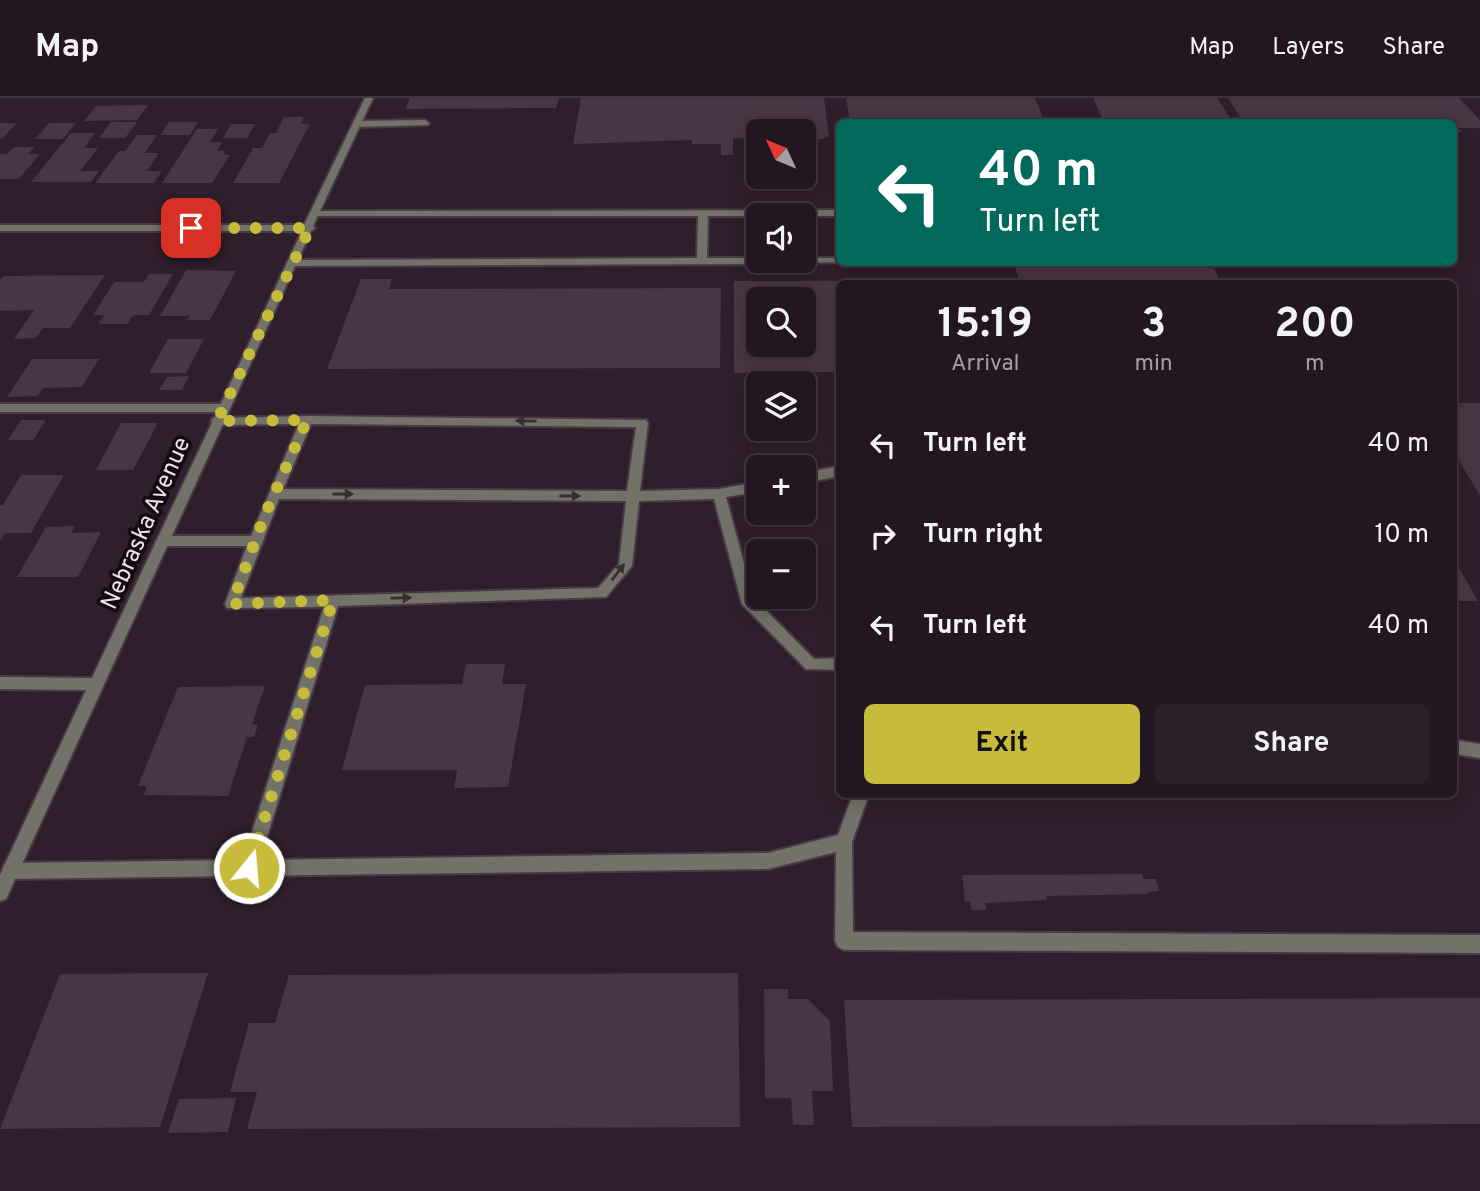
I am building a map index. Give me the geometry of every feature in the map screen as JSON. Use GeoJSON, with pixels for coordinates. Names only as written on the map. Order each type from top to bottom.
{"type":"FeatureCollection","features":[{"type":"Feature","properties":{"kind":"street","name":"Nebraska Avenue"},"geometry":{"type":"LineString","coordinates":[[0,892],[369,98]]}},
{"type":"Feature","properties":{"kind":"street"},"geometry":{"type":"LineString","coordinates":[[357,124],[425,123]]}},
{"type":"Feature","properties":{"kind":"street"},"geometry":{"type":"LineString","coordinates":[[702,260],[703,213]]}},
{"type":"Feature","properties":{"kind":"street"},"geometry":{"type":"LineString","coordinates":[[316,214],[836,213]]}},
{"type":"Feature","properties":{"kind":"street"},"geometry":{"type":"LineString","coordinates":[[0,228],[310,228]]}},
{"type":"Feature","properties":{"kind":"street"},"geometry":{"type":"LineString","coordinates":[[293,262],[746,261]]}},
{"type":"Feature","properties":{"kind":"street"},"geometry":{"type":"LineString","coordinates":[[816,261],[836,261]]}},
{"type":"Feature","properties":{"kind":"street"},"geometry":{"type":"LineString","coordinates":[[0,408],[307,420],[642,423],[625,566],[601,593],[232,604],[274,494],[307,420]]}},
{"type":"Feature","properties":{"kind":"street"},"geometry":{"type":"LineString","coordinates":[[816,476],[836,472]]}},
{"type":"Feature","properties":{"kind":"street"},"geometry":{"type":"LineString","coordinates":[[274,494],[634,496],[719,494],[746,489]]}},
{"type":"Feature","properties":{"kind":"street"},"geometry":{"type":"LineString","coordinates":[[719,494],[747,600],[811,665],[836,664]]}},
{"type":"Feature","properties":{"kind":"street"},"geometry":{"type":"LineString","coordinates":[[162,541],[255,541]]}},
{"type":"Feature","properties":{"kind":"street"},"geometry":{"type":"LineString","coordinates":[[249,868],[333,600]]}},
{"type":"Feature","properties":{"kind":"street"},"geometry":{"type":"LineString","coordinates":[[0,683],[97,684]]}},
{"type":"Feature","properties":{"kind":"street"},"geometry":{"type":"LineString","coordinates":[[1457,747],[1480,751]]}},
{"type":"Feature","properties":{"kind":"street"},"geometry":{"type":"LineString","coordinates":[[860,798],[844,842],[844,940],[1480,944]]}},
{"type":"Feature","properties":{"kind":"street"},"geometry":{"type":"LineString","coordinates":[[10,872],[768,860],[844,842]]}},
{"type":"Feature","properties":{"kind":"building"},"geometry":{"type":"Polygon","coordinates":[[[410,98],[559,98],[556,108],[405,109],[410,98]]]}},
{"type":"Feature","properties":{"kind":"building"},"geometry":{"type":"Polygon","coordinates":[[[581,98],[824,98],[829,136],[816,139],[816,119],[746,119],[746,138],[733,138],[733,155],[721,155],[721,144],[692,144],[692,140],[573,144],[581,98]]]}},
{"type":"Feature","properties":{"kind":"building"},"geometry":{"type":"Polygon","coordinates":[[[846,98],[1035,98],[1044,119],[850,119],[846,98]]]}},
{"type":"Feature","properties":{"kind":"building"},"geometry":{"type":"Polygon","coordinates":[[[1093,98],[1217,98],[1231,119],[1103,119],[1093,98]]]}},
{"type":"Feature","properties":{"kind":"building"},"geometry":{"type":"Polygon","coordinates":[[[1228,98],[1459,98],[1480,120],[1480,128],[1458,128],[1462,132],[1457,132],[1457,119],[1241,119],[1228,98]]]}},
{"type":"Feature","properties":{"kind":"building"},"geometry":{"type":"Polygon","coordinates":[[[148,105],[137,120],[84,121],[96,106],[148,105]]]}},
{"type":"Feature","properties":{"kind":"building"},"geometry":{"type":"Polygon","coordinates":[[[284,117],[304,117],[301,124],[310,124],[279,183],[233,183],[253,148],[262,148],[270,133],[276,133],[284,117]]]}},
{"type":"Feature","properties":{"kind":"building"},"geometry":{"type":"Polygon","coordinates":[[[111,122],[137,122],[125,138],[99,138],[111,122]]]}},
{"type":"Feature","properties":{"kind":"building"},"geometry":{"type":"Polygon","coordinates":[[[169,122],[198,122],[190,135],[160,135],[169,122]]]}},
{"type":"Feature","properties":{"kind":"building"},"geometry":{"type":"Polygon","coordinates":[[[0,123],[17,123],[0,139],[0,123]]]}},
{"type":"Feature","properties":{"kind":"building"},"geometry":{"type":"Polygon","coordinates":[[[49,123],[76,123],[63,139],[35,139],[49,123]]]}},
{"type":"Feature","properties":{"kind":"building"},"geometry":{"type":"Polygon","coordinates":[[[231,124],[255,124],[247,138],[223,138],[231,124]]]}},
{"type":"Feature","properties":{"kind":"building"},"geometry":{"type":"Polygon","coordinates":[[[197,129],[218,129],[210,142],[222,142],[217,151],[225,150],[223,155],[230,155],[212,183],[162,183],[197,129]]]}},
{"type":"Feature","properties":{"kind":"building"},"geometry":{"type":"Polygon","coordinates":[[[71,133],[95,133],[84,148],[98,148],[80,171],[99,171],[91,182],[31,182],[71,133]]]}},
{"type":"Feature","properties":{"kind":"building"},"geometry":{"type":"Polygon","coordinates":[[[137,135],[157,135],[145,153],[159,153],[147,171],[162,171],[154,183],[95,183],[119,151],[125,151],[137,135]]]}},
{"type":"Feature","properties":{"kind":"building"},"geometry":{"type":"Polygon","coordinates":[[[14,147],[35,147],[28,154],[40,154],[19,179],[0,179],[0,154],[7,154],[14,147]]]}},
{"type":"Feature","properties":{"kind":"building"},"geometry":{"type":"Polygon","coordinates":[[[1015,266],[1213,266],[1220,280],[1019,280],[1015,266]]]}},
{"type":"Feature","properties":{"kind":"building"},"geometry":{"type":"Polygon","coordinates":[[[186,270],[236,271],[210,320],[187,320],[190,316],[160,316],[186,270]]]}},
{"type":"Feature","properties":{"kind":"building"},"geometry":{"type":"Polygon","coordinates":[[[149,274],[173,274],[149,315],[133,315],[127,324],[98,324],[104,315],[93,315],[114,282],[144,282],[149,274]]]}},
{"type":"Feature","properties":{"kind":"building"},"geometry":{"type":"Polygon","coordinates":[[[105,275],[70,328],[43,328],[36,338],[14,339],[34,310],[0,311],[0,280],[3,276],[105,275]]]}},
{"type":"Feature","properties":{"kind":"building"},"geometry":{"type":"Polygon","coordinates":[[[361,279],[392,279],[389,289],[721,288],[720,368],[327,369],[361,279]]]}},
{"type":"Feature","properties":{"kind":"building"},"geometry":{"type":"Polygon","coordinates":[[[734,281],[836,281],[836,372],[734,373],[734,281]]]}},
{"type":"Feature","properties":{"kind":"building"},"geometry":{"type":"Polygon","coordinates":[[[168,339],[204,339],[186,373],[149,373],[168,339]]]}},
{"type":"Feature","properties":{"kind":"building"},"geometry":{"type":"Polygon","coordinates":[[[32,359],[99,359],[82,387],[43,388],[38,396],[7,397],[32,359]]]}},
{"type":"Feature","properties":{"kind":"building"},"geometry":{"type":"Polygon","coordinates":[[[189,376],[182,390],[159,390],[167,377],[189,376]]]}},
{"type":"Feature","properties":{"kind":"building"},"geometry":{"type":"Polygon","coordinates":[[[1457,403],[1480,403],[1480,495],[1457,458],[1457,403]]]}},
{"type":"Feature","properties":{"kind":"building"},"geometry":{"type":"Polygon","coordinates":[[[21,420],[46,420],[33,440],[8,440],[21,420]]]}},
{"type":"Feature","properties":{"kind":"building"},"geometry":{"type":"Polygon","coordinates":[[[121,423],[158,423],[133,470],[96,470],[121,423]]]}},
{"type":"Feature","properties":{"kind":"building"},"geometry":{"type":"Polygon","coordinates":[[[21,475],[64,475],[31,533],[5,533],[0,541],[0,505],[3,505],[21,475]]]}},
{"type":"Feature","properties":{"kind":"building"},"geometry":{"type":"Polygon","coordinates":[[[75,526],[71,533],[101,532],[78,577],[17,577],[46,527],[75,526]]]}},
{"type":"Feature","properties":{"kind":"building"},"geometry":{"type":"Polygon","coordinates":[[[1457,564],[1478,601],[1457,601],[1457,564]]]}},
{"type":"Feature","properties":{"kind":"building"},"geometry":{"type":"Polygon","coordinates":[[[466,664],[505,664],[502,684],[526,684],[508,787],[454,788],[457,770],[342,770],[365,685],[462,684],[466,664]]]}},
{"type":"Feature","properties":{"kind":"building"},"geometry":{"type":"Polygon","coordinates":[[[265,686],[252,724],[258,725],[254,737],[247,737],[228,796],[144,795],[147,786],[138,786],[178,687],[265,686]]]}},
{"type":"Feature","properties":{"kind":"building"},"geometry":{"type":"Polygon","coordinates":[[[1142,874],[1143,879],[1156,879],[1159,891],[1147,892],[1148,894],[1046,896],[1047,900],[985,903],[986,910],[971,910],[970,901],[965,901],[962,875],[1142,874]]]}},
{"type":"Feature","properties":{"kind":"building"},"geometry":{"type":"Polygon","coordinates":[[[208,973],[160,1127],[0,1129],[60,974],[208,973]]]}},
{"type":"Feature","properties":{"kind":"building"},"geometry":{"type":"Polygon","coordinates":[[[738,973],[740,1127],[247,1129],[257,1092],[230,1092],[249,1023],[275,1023],[289,975],[738,973]]]}},
{"type":"Feature","properties":{"kind":"building"},"geometry":{"type":"Polygon","coordinates":[[[764,989],[788,989],[788,999],[808,999],[830,1021],[833,1091],[812,1091],[814,1125],[793,1125],[791,1098],[765,1098],[764,989]]]}},
{"type":"Feature","properties":{"kind":"building"},"geometry":{"type":"Polygon","coordinates":[[[1480,998],[1480,1124],[852,1127],[844,1000],[1480,998]]]}},
{"type":"Feature","properties":{"kind":"building"},"geometry":{"type":"Polygon","coordinates":[[[236,1098],[228,1132],[168,1133],[179,1099],[236,1098]]]}},
{"type":"Feature","properties":{"kind":"route"},"geometry":{"type":"LineString","coordinates":[[191,228],[310,228],[217,421],[307,420],[264,517],[232,604],[333,600],[249,868]]}}]}
